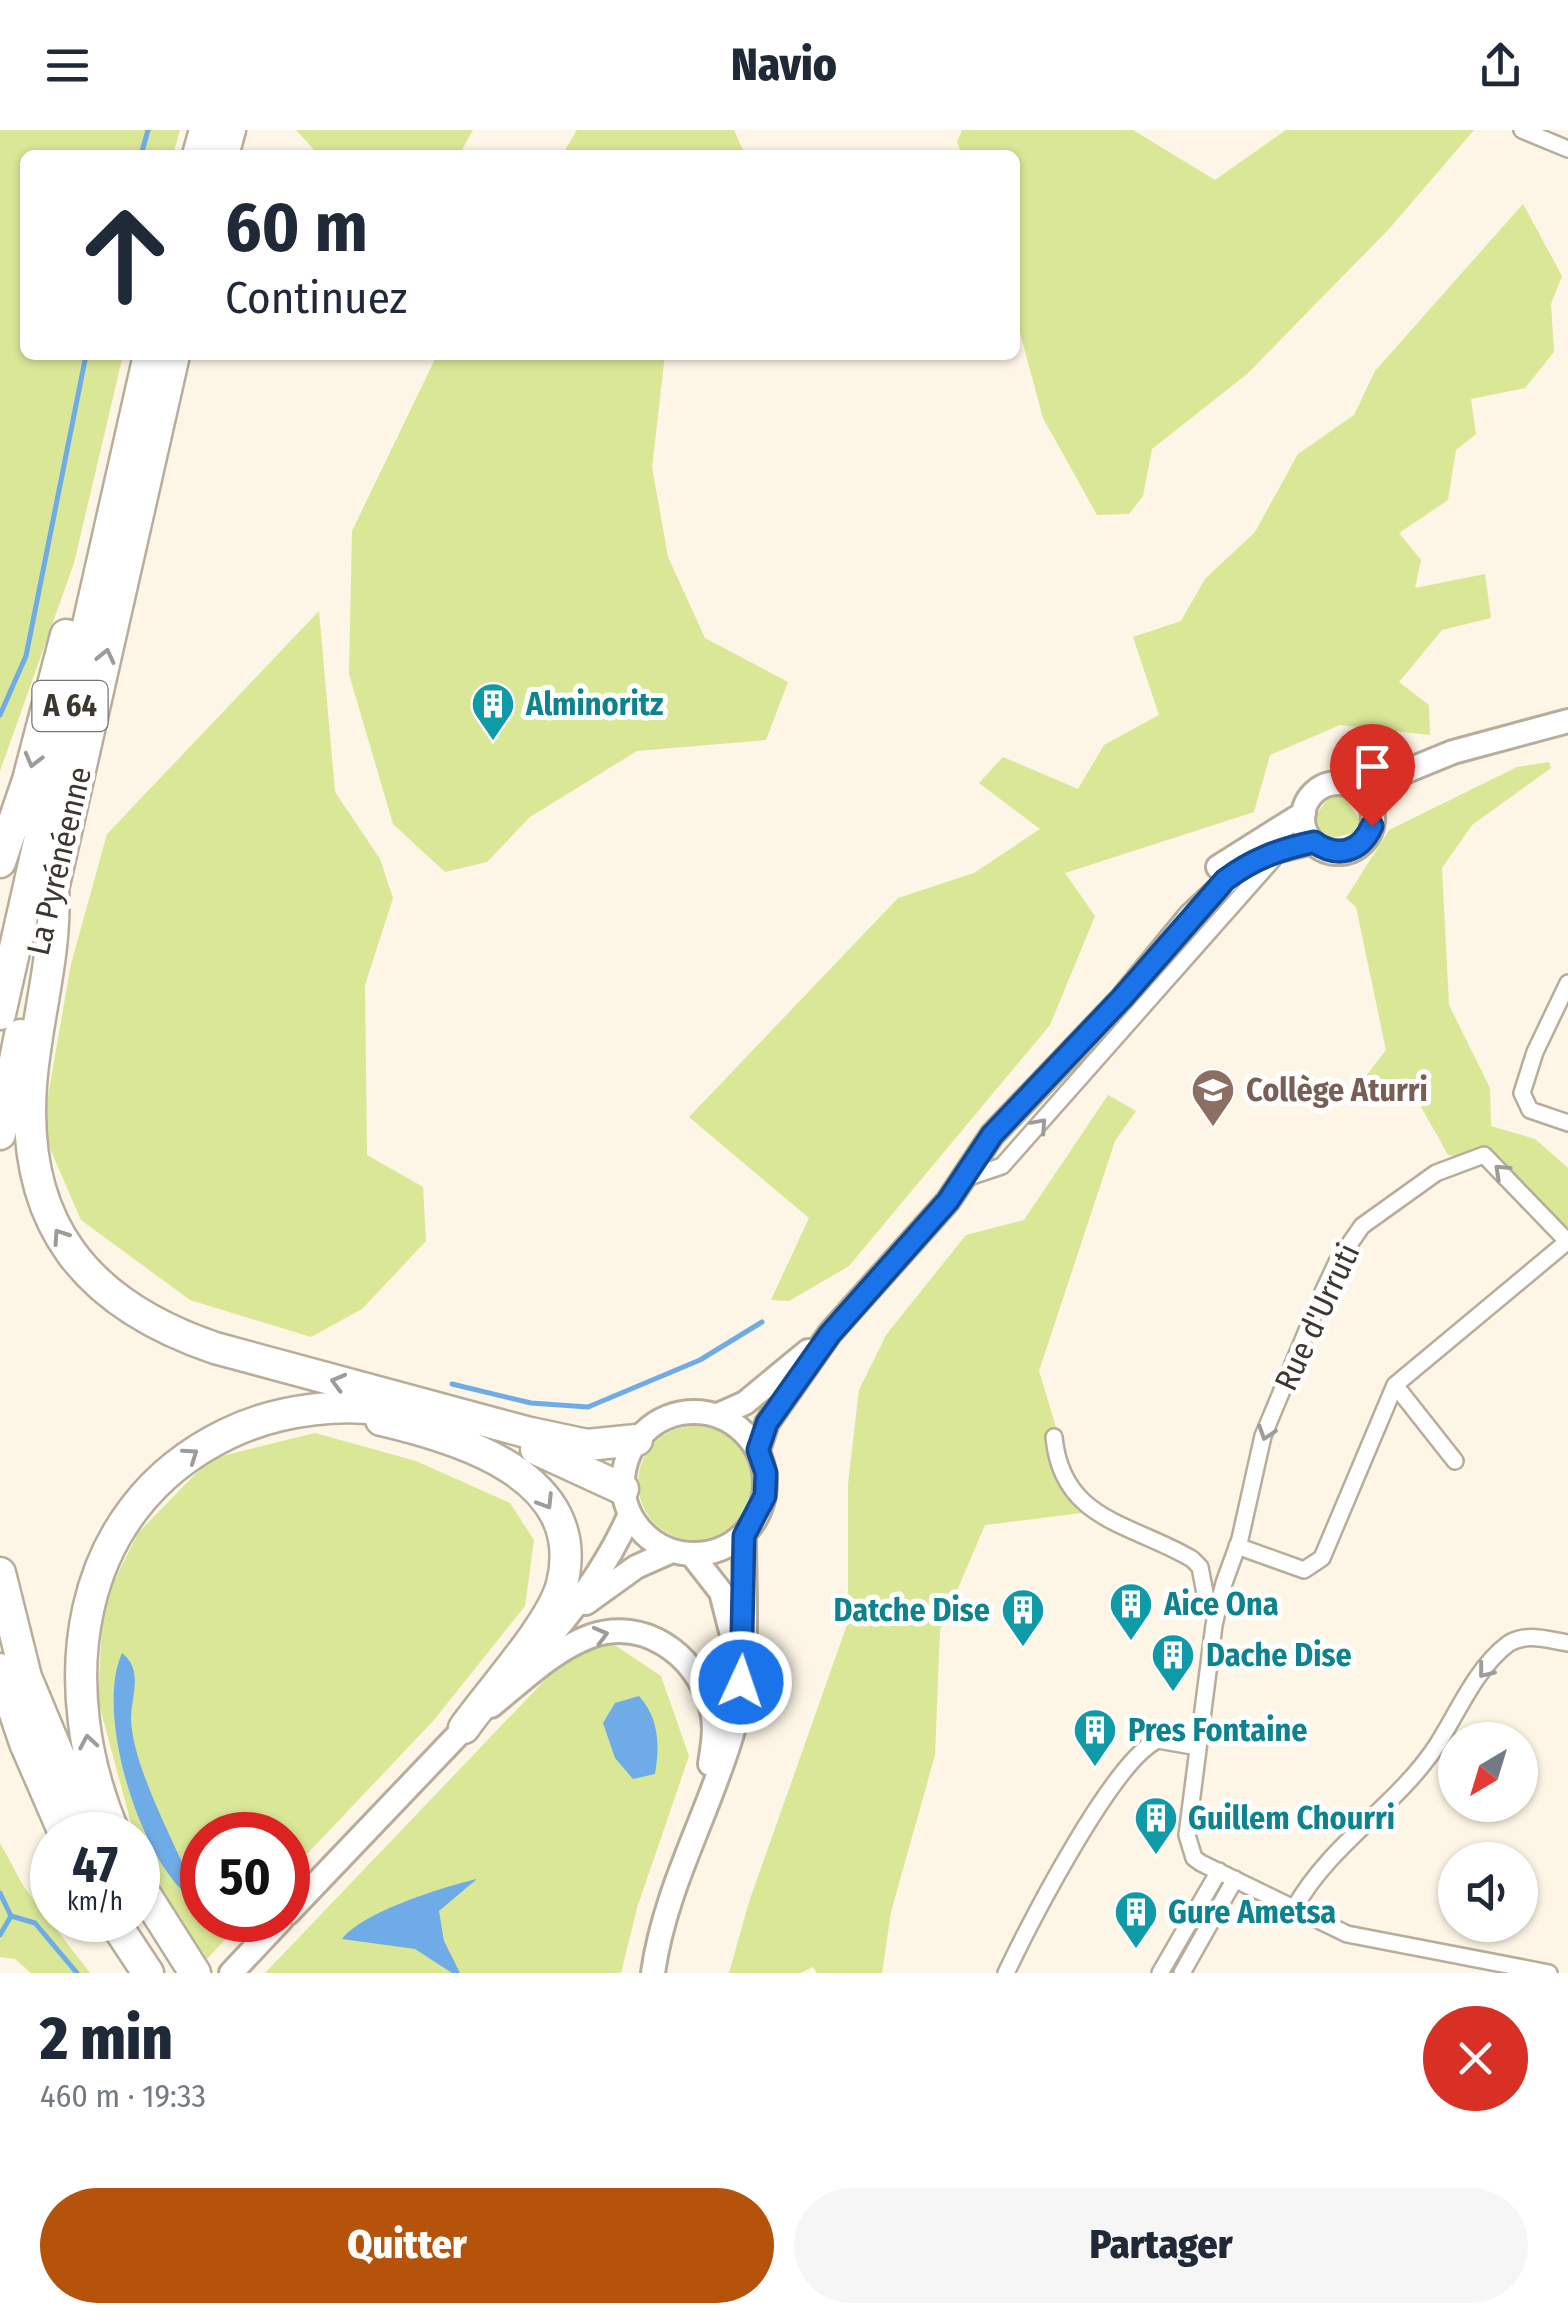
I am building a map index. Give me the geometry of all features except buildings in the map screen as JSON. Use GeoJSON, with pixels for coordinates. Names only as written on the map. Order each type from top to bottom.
{"type":"FeatureCollection","features":[{"type":"Feature","properties":{"kind":"highway","name":"La Pyrénéenne"},"geometry":{"type":"LineString","coordinates":[[0,1014],[148,360]]}},
{"type":"Feature","properties":{"kind":"highway","name":"La Pyrénéenne"},"geometry":{"type":"LineString","coordinates":[[0,1134],[173,360]]}},
{"type":"Feature","properties":{"kind":"highway"},"geometry":{"type":"LineString","coordinates":[[0,862],[28,780],[110,468],[138,398]]}},
{"type":"Feature","properties":{"kind":"highway"},"geometry":{"type":"LineString","coordinates":[[53,887],[56,935],[31,1086],[34,1164],[49,1220],[83,1270],[118,1304],[170,1333],[215,1348],[526,1432],[586,1445],[637,1440]]}},
{"type":"Feature","properties":{"kind":"highway"},"geometry":{"type":"LineString","coordinates":[[334,1410],[428,1431],[512,1465],[539,1490],[554,1514],[565,1545],[562,1583],[548,1616],[464,1728]]}},
{"type":"Feature","properties":{"kind":"highway"},"geometry":{"type":"LineString","coordinates":[[109,1812],[89,1750],[80,1686],[84,1615],[104,1553],[140,1498],[192,1451],[249,1423],[290,1413],[395,1412],[557,1455],[626,1501]]}},
{"type":"Feature","properties":{"kind":"highway"},"geometry":{"type":"LineString","coordinates":[[0,1573],[26,1677],[82,1812]]}},
{"type":"Feature","properties":{"kind":"highway"},"geometry":{"type":"LineString","coordinates":[[0,1669],[25,1743],[55,1812]]}},
{"type":"Feature","properties":{"kind":"highway"},"geometry":{"type":"LineString","coordinates":[[0,1730],[43,1812]]}},
{"type":"Feature","properties":{"kind":"highway"},"geometry":{"type":"LineString","coordinates":[[160,1918],[195,1973]]}},
{"type":"Feature","properties":{"kind":"highway"},"geometry":{"type":"LineString","coordinates":[[128,1942],[148,1973]]}},
{"type":"Feature","properties":{"kind":"highway"},"geometry":{"type":"LineString","coordinates":[[157,1942],[177,1973]]}},
{"type":"Feature","properties":{"kind":"main road"},"geometry":{"type":"LineString","coordinates":[[1072,1046],[1095,1009],[1196,888],[1243,848],[1304,813],[1314,793],[1324,786],[1342,783],[1360,790],[1453,752],[1568,721]]}},
{"type":"Feature","properties":{"kind":"main road"},"geometry":{"type":"LineString","coordinates":[[1304,813],[1314,842],[1328,851],[1350,850],[1368,836],[1373,815],[1408,773]]}},
{"type":"Feature","properties":{"kind":"main road"},"geometry":{"type":"LineString","coordinates":[[1360,790],[1373,815]]}},
{"type":"Feature","properties":{"kind":"main road"},"geometry":{"type":"LineString","coordinates":[[758,1450],[767,1423],[830,1334],[931,1222],[992,1135],[1072,1046],[1122,998],[1225,880],[1245,865],[1314,842]]}},
{"type":"Feature","properties":{"kind":"main road"},"geometry":{"type":"LineString","coordinates":[[310,1890],[573,1613],[615,1549],[626,1501],[628,1455],[637,1440],[653,1424],[674,1414],[718,1415],[745,1403],[830,1334]]}},
{"type":"Feature","properties":{"kind":"main road"},"geometry":{"type":"LineString","coordinates":[[653,1973],[671,1895],[733,1730],[744,1668],[744,1536],[765,1496],[766,1473],[758,1450],[748,1435],[718,1415]]}},
{"type":"Feature","properties":{"kind":"main road"},"geometry":{"type":"LineString","coordinates":[[626,1501],[640,1530],[682,1553],[721,1592],[744,1668]]}},
{"type":"Feature","properties":{"kind":"main road"},"geometry":{"type":"LineString","coordinates":[[573,1613],[636,1567],[682,1553],[728,1547],[744,1536]]}},
{"type":"Feature","properties":{"kind":"main road"},"geometry":{"type":"LineString","coordinates":[[464,1728],[570,1646],[608,1631],[638,1632],[680,1656],[697,1676],[711,1705],[715,1732],[703,1808]]}},
{"type":"Feature","properties":{"kind":"main road"},"geometry":{"type":"LineString","coordinates":[[231,1973],[260,1942]]}},
{"type":"Feature","properties":{"kind":"street"},"geometry":{"type":"LineString","coordinates":[[1522,130],[1568,150]]}},
{"type":"Feature","properties":{"kind":"street"},"geometry":{"type":"LineString","coordinates":[[962,1180],[1002,1166],[1228,904],[1282,850]]}},
{"type":"Feature","properties":{"kind":"street"},"geometry":{"type":"LineString","coordinates":[[1568,983],[1535,1052],[1522,1093],[1530,1110],[1568,1122]]}},
{"type":"Feature","properties":{"kind":"street","name":"Rue d'Urruti"},"geometry":{"type":"LineString","coordinates":[[1237,1546],[1263,1436],[1337,1262],[1362,1226],[1436,1173],[1484,1156],[1568,1242]]}},
{"type":"Feature","properties":{"kind":"street"},"geometry":{"type":"LineString","coordinates":[[1549,1973],[1347,1934],[1194,1858],[1187,1835],[1217,1613],[1237,1546],[1304,1570],[1315,1565],[1322,1558],[1395,1385],[1568,1242]]}},
{"type":"Feature","properties":{"kind":"street"},"geometry":{"type":"LineString","coordinates":[[1395,1385],[1455,1461]]}},
{"type":"Feature","properties":{"kind":"street"},"geometry":{"type":"LineString","coordinates":[[1054,1437],[1057,1468],[1067,1487],[1107,1517],[1192,1559],[1200,1567],[1208,1609],[1217,1613]]}},
{"type":"Feature","properties":{"kind":"street"},"geometry":{"type":"LineString","coordinates":[[1295,1907],[1320,1866],[1422,1766],[1480,1676],[1504,1647],[1522,1638],[1568,1643]]}},
{"type":"Feature","properties":{"kind":"street"},"geometry":{"type":"LineString","coordinates":[[1006,1973],[1081,1833],[1141,1752],[1158,1740],[1198,1748]]}},
{"type":"Feature","properties":{"kind":"street"},"geometry":{"type":"LineString","coordinates":[[1160,1973],[1219,1871]]}},
{"type":"Feature","properties":{"kind":"street"},"geometry":{"type":"LineString","coordinates":[[1182,1973],[1235,1878]]}},
{"type":"Feature","properties":{"kind":"green space"},"geometry":{"type":"Polygon","coordinates":[[[0,130],[180,130],[174,150],[20,150],[20,360],[122,360],[74,563],[0,771],[0,130]]]}},
{"type":"Feature","properties":{"kind":"green space"},"geometry":{"type":"Polygon","coordinates":[[[296,130],[473,130],[462,150],[314,150],[296,130]]]}},
{"type":"Feature","properties":{"kind":"green space"},"geometry":{"type":"Polygon","coordinates":[[[577,130],[734,130],[743,150],[565,150],[577,130]]]}},
{"type":"Feature","properties":{"kind":"green space"},"geometry":{"type":"Polygon","coordinates":[[[962,130],[1133,130],[1215,180],[1286,130],[1474,130],[1388,230],[1247,374],[1152,449],[1143,496],[1129,514],[1097,515],[1043,418],[1020,333],[1020,150],[960,150],[957,142],[962,130]]]}},
{"type":"Feature","properties":{"kind":"green space"},"geometry":{"type":"Polygon","coordinates":[[[1523,204],[1562,276],[1551,304],[1554,352],[1525,388],[1471,399],[1476,434],[1456,450],[1448,500],[1399,533],[1421,560],[1415,588],[1485,574],[1491,618],[1442,630],[1399,682],[1429,705],[1430,735],[1340,725],[1270,755],[1254,812],[1065,873],[1095,916],[1050,1025],[849,1266],[789,1301],[771,1300],[809,1218],[689,1117],[898,898],[974,873],[1040,829],[979,783],[1003,757],[1078,789],[1104,745],[1159,715],[1133,637],[1181,621],[1205,579],[1255,532],[1298,454],[1354,415],[1375,371],[1523,204]]]}},
{"type":"Feature","properties":{"kind":"green space"},"geometry":{"type":"Polygon","coordinates":[[[435,360],[664,360],[652,467],[668,557],[705,638],[788,682],[766,740],[637,751],[530,817],[487,862],[445,872],[393,824],[349,674],[352,531],[435,360]]]}},
{"type":"Feature","properties":{"kind":"green space"},"geometry":{"type":"Polygon","coordinates":[[[319,611],[335,792],[380,859],[393,898],[365,985],[367,1155],[423,1187],[426,1241],[362,1309],[311,1337],[190,1300],[81,1220],[42,1130],[71,964],[107,834],[319,611]]]}},
{"type":"Feature","properties":{"kind":"green space"},"geometry":{"type":"Polygon","coordinates":[[[1549,762],[1551,768],[1472,825],[1442,868],[1449,1005],[1490,1088],[1491,1126],[1535,1139],[1568,1168],[1568,1236],[1499,1163],[1448,1155],[1409,1085],[1391,1105],[1363,1080],[1386,1050],[1356,907],[1346,898],[1389,830],[1517,767],[1549,762]]]}},
{"type":"Feature","properties":{"kind":"green space"},"geometry":{"type":"Polygon","coordinates":[[[1344,796],[1360,820],[1353,833],[1332,838],[1320,830],[1316,815],[1329,797],[1344,796]]]}},
{"type":"Feature","properties":{"kind":"green space"},"geometry":{"type":"Polygon","coordinates":[[[1108,1095],[1136,1111],[1115,1141],[1039,1371],[1082,1513],[985,1525],[940,1630],[935,1755],[891,1912],[882,1973],[817,1973],[813,1967],[800,1973],[729,1973],[749,1902],[848,1622],[848,1484],[859,1390],[886,1335],[966,1235],[1024,1220],[1108,1095]]]}},
{"type":"Feature","properties":{"kind":"green space"},"geometry":{"type":"Polygon","coordinates":[[[695,1426],[717,1430],[735,1443],[748,1461],[752,1483],[748,1505],[735,1523],[717,1536],[695,1540],[673,1536],[655,1523],[642,1505],[638,1483],[642,1461],[655,1443],[673,1430],[695,1426]]]}},
{"type":"Feature","properties":{"kind":"green space"},"geometry":{"type":"Polygon","coordinates":[[[315,1433],[416,1461],[510,1503],[534,1540],[525,1606],[434,1720],[310,1851],[310,1812],[180,1812],[180,1918],[160,1887],[160,1812],[128,1812],[98,1700],[103,1603],[138,1533],[210,1459],[315,1433]]]}},
{"type":"Feature","properties":{"kind":"green space"},"geometry":{"type":"Polygon","coordinates":[[[610,1642],[661,1676],[689,1756],[637,1908],[621,1973],[265,1973],[295,1942],[310,1942],[310,1926],[565,1659],[610,1642]]]}},
{"type":"Feature","properties":{"kind":"green space"},"geometry":{"type":"Polygon","coordinates":[[[0,1843],[30,1895],[30,1942],[66,1942],[90,1973],[31,1973],[15,1959],[0,1957],[0,1843]]]}},
{"type":"Feature","properties":{"kind":"green space"},"geometry":{"type":"Polygon","coordinates":[[[196,1942],[223,1942],[207,1959],[196,1942]]]}},
{"type":"Feature","properties":{"kind":"water"},"geometry":{"type":"Polygon","coordinates":[[[122,1653],[135,1676],[131,1719],[134,1739],[159,1812],[137,1812],[126,1780],[114,1710],[115,1679],[122,1653]]]}},
{"type":"Feature","properties":{"kind":"water"},"geometry":{"type":"Polygon","coordinates":[[[639,1696],[651,1713],[657,1753],[655,1774],[633,1779],[615,1758],[603,1723],[615,1703],[639,1696]]]}},
{"type":"Feature","properties":{"kind":"water"},"geometry":{"type":"Polygon","coordinates":[[[160,1814],[180,1859],[180,1887],[160,1860],[160,1814]]]}},
{"type":"Feature","properties":{"kind":"water"},"geometry":{"type":"Polygon","coordinates":[[[477,1879],[439,1911],[444,1941],[460,1973],[452,1973],[415,1949],[342,1939],[385,1910],[477,1879]]]}},
{"type":"Feature","properties":{"kind":"waterway"},"geometry":{"type":"LineString","coordinates":[[142,150],[148,130]]}},
{"type":"Feature","properties":{"kind":"waterway"},"geometry":{"type":"LineString","coordinates":[[0,715],[26,656],[85,360]]}},
{"type":"Feature","properties":{"kind":"waterway"},"geometry":{"type":"LineString","coordinates":[[452,1384],[531,1403],[588,1407],[700,1360],[762,1322]]}},
{"type":"Feature","properties":{"kind":"waterway"},"geometry":{"type":"LineString","coordinates":[[0,1893],[11,1916],[0,1935]]}},
{"type":"Feature","properties":{"kind":"waterway"},"geometry":{"type":"LineString","coordinates":[[11,1916],[35,1923],[77,1973]]}},
{"type":"Feature","properties":{"kind":"place","name":"Alminoritz"},"geometry":{"type":"Point","coordinates":[493,742]}},
{"type":"Feature","properties":{"kind":"place","name":"Collège Aturri"},"geometry":{"type":"Point","coordinates":[1213,1128]}},
{"type":"Feature","properties":{"kind":"place","name":"Aice Ona"},"geometry":{"type":"Point","coordinates":[1131,1642]}},
{"type":"Feature","properties":{"kind":"place","name":"Datche Dise"},"geometry":{"type":"Point","coordinates":[1023,1648]}},
{"type":"Feature","properties":{"kind":"place","name":"Dache Dise"},"geometry":{"type":"Point","coordinates":[1173,1693]}},
{"type":"Feature","properties":{"kind":"place","name":"Pres Fontaine"},"geometry":{"type":"Point","coordinates":[1095,1768]}},
{"type":"Feature","properties":{"kind":"place","name":"Guillem Chourri"},"geometry":{"type":"Point","coordinates":[1156,1856]}},
{"type":"Feature","properties":{"kind":"place","name":"Gure Ametsa"},"geometry":{"type":"Point","coordinates":[1136,1950]}},
{"type":"Feature","properties":{"kind":"route"},"geometry":{"type":"LineString","coordinates":[[741,1682],[744,1536],[758,1518],[765,1496],[766,1473],[758,1450],[767,1423],[830,1334],[931,1222],[992,1135],[1072,1046],[1122,998],[1225,880],[1268,853],[1289,847],[1314,842],[1328,851],[1350,850],[1360,845],[1372,826]]}}]}
